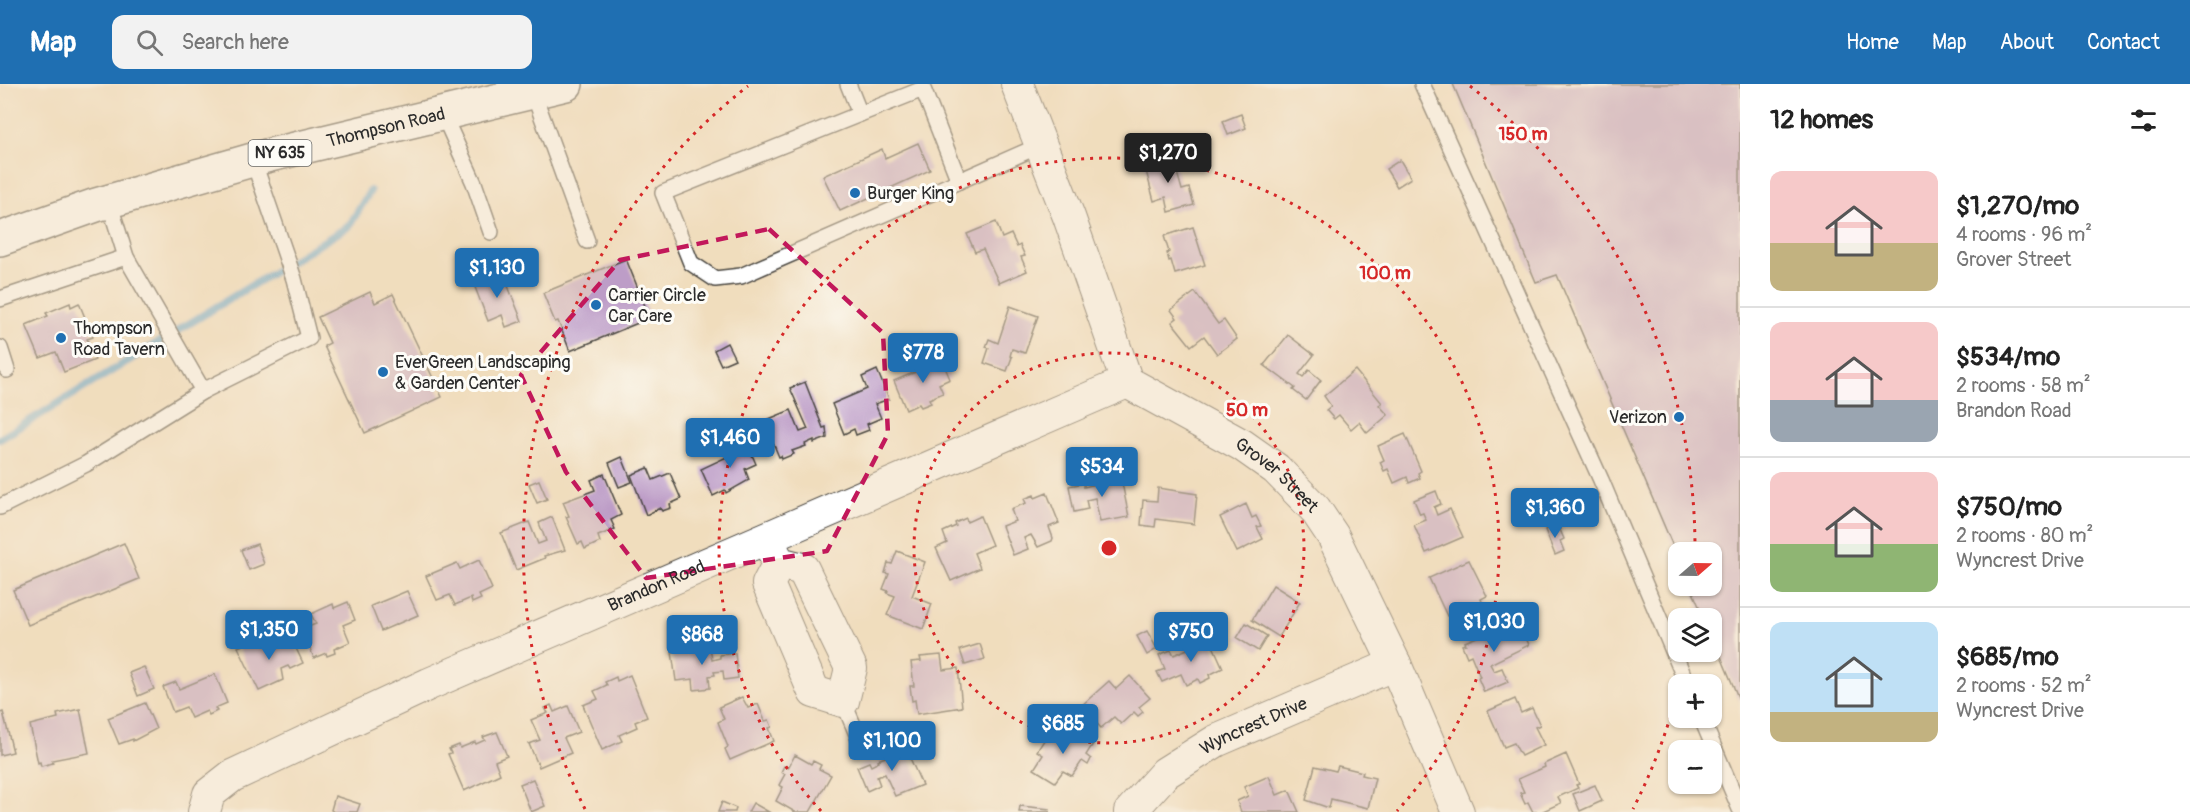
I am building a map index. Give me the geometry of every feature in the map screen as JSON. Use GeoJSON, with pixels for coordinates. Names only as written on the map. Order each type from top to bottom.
{"type":"FeatureCollection","features":[{"type":"Feature","properties":{"kind":"main road","name":"Thompson Road"},"geometry":{"type":"LineString","coordinates":[[0,239],[109,202],[253,160],[566,84]]}},
{"type":"Feature","properties":{"kind":"street"},"geometry":{"type":"LineString","coordinates":[[1017,84],[1069,217],[1127,382]]}},
{"type":"Feature","properties":{"kind":"street","name":"Brandon Road"},"geometry":{"type":"LineString","coordinates":[[204,812],[209,794],[232,776],[429,684],[773,551],[1127,382]]}},
{"type":"Feature","properties":{"kind":"street","name":"Grover Street"},"geometry":{"type":"LineString","coordinates":[[1127,382],[1251,451],[1276,469],[1307,501],[1334,536],[1395,664],[1458,812]]}},
{"type":"Feature","properties":{"kind":"street"},"geometry":{"type":"LineString","coordinates":[[773,551],[803,569],[851,668],[843,701],[814,692],[768,584],[773,551]]}},
{"type":"Feature","properties":{"kind":"street","name":"Wyncrest Drive"},"geometry":{"type":"LineString","coordinates":[[1130,812],[1165,773],[1216,741],[1395,664]]}},
{"type":"Feature","properties":{"kind":"lane"},"geometry":{"type":"LineString","coordinates":[[848,84],[860,114]]}},
{"type":"Feature","properties":{"kind":"lane"},"geometry":{"type":"LineString","coordinates":[[1422,84],[1601,480],[1683,674]]}},
{"type":"Feature","properties":{"kind":"lane"},"geometry":{"type":"LineString","coordinates":[[959,181],[923,89],[663,193],[690,263],[715,279],[741,276],[959,181],[1041,145]]}},
{"type":"Feature","properties":{"kind":"lane"},"geometry":{"type":"LineString","coordinates":[[533,92],[587,241]]}},
{"type":"Feature","properties":{"kind":"lane"},"geometry":{"type":"LineString","coordinates":[[443,114],[474,183],[491,232]]}},
{"type":"Feature","properties":{"kind":"lane"},"geometry":{"type":"LineString","coordinates":[[0,507],[86,465],[203,391],[309,338],[294,279],[253,160]]}},
{"type":"Feature","properties":{"kind":"lane"},"geometry":{"type":"LineString","coordinates":[[109,202],[126,257],[203,391]]}},
{"type":"Feature","properties":{"kind":"lane"},"geometry":{"type":"LineString","coordinates":[[0,299],[126,257]]}},
{"type":"Feature","properties":{"kind":"lane"},"geometry":{"type":"LineString","coordinates":[[0,348],[7,370]]}},
{"type":"Feature","properties":{"kind":"lane"},"geometry":{"type":"LineString","coordinates":[[843,701],[862,746]]}},
{"type":"Feature","properties":{"kind":"lane"},"geometry":{"type":"LineString","coordinates":[[1706,728],[1740,809]]}},
{"type":"Feature","properties":{"kind":"highlighted area"},"geometry":{"type":"Polygon","coordinates":[[[769,229],[883,333],[888,434],[827,551],[646,578],[566,472],[521,375],[620,260],[769,229]]]}},
{"type":"Feature","properties":{"kind":"building","name":"Verizon"},"geometry":{"type":"Polygon","coordinates":[[[1453,84],[1740,84],[1740,702],[1722,659],[1722,608],[1700,608],[1695,596],[1722,596],[1722,542],[1671,542],[1557,275],[1536,282],[1453,84]]]}},
{"type":"Feature","properties":{"kind":"building"},"geometry":{"type":"Polygon","coordinates":[[[1241,114],[1246,128],[1228,135],[1223,121],[1241,114]]]}},
{"type":"Feature","properties":{"kind":"building","name":"Burger King"},"geometry":{"type":"Polygon","coordinates":[[[918,143],[930,170],[840,211],[823,176],[882,149],[885,158],[918,143]]]}},
{"type":"Feature","properties":{"kind":"building"},"geometry":{"type":"Polygon","coordinates":[[[1172,155],[1182,190],[1189,188],[1194,205],[1169,212],[1166,197],[1154,201],[1144,163],[1172,155]]]}},
{"type":"Feature","properties":{"kind":"building"},"geometry":{"type":"Polygon","coordinates":[[[1400,160],[1411,178],[1397,187],[1386,169],[1400,160]]]}},
{"type":"Feature","properties":{"kind":"building"},"geometry":{"type":"Polygon","coordinates":[[[996,222],[1002,238],[1011,234],[1017,247],[1020,245],[1025,256],[1021,257],[1027,271],[999,283],[983,249],[975,252],[967,234],[996,222]]]}},
{"type":"Feature","properties":{"kind":"building"},"geometry":{"type":"Polygon","coordinates":[[[1193,227],[1205,265],[1175,274],[1171,260],[1169,261],[1164,236],[1193,227]]]}},
{"type":"Feature","properties":{"kind":"building","name":"Carrier Circle Car Care"},"geometry":{"type":"Polygon","coordinates":[[[626,259],[650,318],[570,351],[543,293],[626,259]]]}},
{"type":"Feature","properties":{"kind":"building"},"geometry":{"type":"Polygon","coordinates":[[[502,271],[522,321],[506,327],[502,315],[488,321],[473,282],[502,271]]]}},
{"type":"Feature","properties":{"kind":"building","name":"EverGreen Landscaping & Garden Center"},"geometry":{"type":"Polygon","coordinates":[[[370,292],[375,303],[393,294],[442,397],[365,433],[324,346],[330,343],[318,317],[370,292]]]}},
{"type":"Feature","properties":{"kind":"building"},"geometry":{"type":"Polygon","coordinates":[[[1195,292],[1218,324],[1224,320],[1237,339],[1217,354],[1204,336],[1191,346],[1172,322],[1177,318],[1171,310],[1195,292]]]}},
{"type":"Feature","properties":{"kind":"building","name":"Thompson Road Tavern"},"geometry":{"type":"Polygon","coordinates":[[[70,303],[71,307],[79,303],[93,337],[87,339],[95,360],[64,372],[56,352],[40,358],[26,325],[70,303]]]}},
{"type":"Feature","properties":{"kind":"building"},"geometry":{"type":"Polygon","coordinates":[[[1010,306],[1038,316],[1025,353],[1012,349],[1007,371],[984,363],[989,348],[986,347],[989,339],[998,343],[1010,306]]]}},
{"type":"Feature","properties":{"kind":"building"},"geometry":{"type":"Polygon","coordinates":[[[1288,335],[1314,355],[1299,374],[1303,377],[1309,370],[1321,380],[1306,400],[1293,390],[1295,388],[1264,365],[1288,335]]]}},
{"type":"Feature","properties":{"kind":"building"},"geometry":{"type":"Polygon","coordinates":[[[727,343],[735,359],[721,365],[714,350],[727,343]]]}},
{"type":"Feature","properties":{"kind":"building"},"geometry":{"type":"Polygon","coordinates":[[[939,353],[950,379],[939,384],[943,393],[929,399],[931,403],[921,407],[919,404],[906,410],[894,381],[930,366],[926,358],[939,353]]]}},
{"type":"Feature","properties":{"kind":"building"},"geometry":{"type":"Polygon","coordinates":[[[877,370],[889,399],[875,404],[881,418],[867,424],[869,430],[856,435],[854,429],[844,434],[832,404],[867,389],[862,377],[877,370]]]}},
{"type":"Feature","properties":{"kind":"building"},"geometry":{"type":"Polygon","coordinates":[[[1355,370],[1382,403],[1379,405],[1388,415],[1367,433],[1359,422],[1351,429],[1339,415],[1334,419],[1326,410],[1331,406],[1324,396],[1355,370]]]}},
{"type":"Feature","properties":{"kind":"building"},"geometry":{"type":"Polygon","coordinates":[[[805,382],[823,428],[826,427],[827,438],[805,444],[806,446],[792,451],[794,454],[782,459],[781,456],[779,457],[764,421],[791,410],[800,432],[808,429],[790,388],[805,382]]]}},
{"type":"Feature","properties":{"kind":"building"},"geometry":{"type":"Polygon","coordinates":[[[1405,434],[1421,471],[1418,473],[1420,478],[1409,483],[1407,477],[1394,483],[1388,469],[1384,471],[1380,462],[1384,460],[1378,446],[1405,434]]]}},
{"type":"Feature","properties":{"kind":"building"},"geometry":{"type":"Polygon","coordinates":[[[745,439],[756,464],[745,469],[749,480],[726,493],[725,490],[713,496],[701,469],[729,456],[725,448],[745,439]]]}},
{"type":"Feature","properties":{"kind":"building"},"geometry":{"type":"Polygon","coordinates":[[[622,457],[632,482],[619,487],[609,463],[622,457]]]}},
{"type":"Feature","properties":{"kind":"building"},"geometry":{"type":"Polygon","coordinates":[[[648,468],[653,480],[670,473],[681,499],[670,504],[671,508],[662,511],[660,508],[646,515],[631,475],[648,468]]]}},
{"type":"Feature","properties":{"kind":"building"},"geometry":{"type":"Polygon","coordinates":[[[604,474],[621,515],[611,520],[615,529],[598,536],[600,542],[585,549],[582,542],[578,544],[566,517],[569,516],[563,502],[595,490],[591,480],[604,474]]]}},
{"type":"Feature","properties":{"kind":"building"},"geometry":{"type":"Polygon","coordinates":[[[1118,475],[1121,478],[1129,517],[1100,522],[1095,498],[1086,500],[1088,509],[1074,512],[1069,486],[1084,483],[1084,487],[1118,475]]]}},
{"type":"Feature","properties":{"kind":"building"},"geometry":{"type":"Polygon","coordinates":[[[539,480],[547,499],[537,503],[529,484],[539,480]]]}},
{"type":"Feature","properties":{"kind":"building"},"geometry":{"type":"Polygon","coordinates":[[[1158,488],[1197,494],[1194,524],[1156,519],[1155,527],[1141,525],[1143,500],[1157,501],[1158,488]]]}},
{"type":"Feature","properties":{"kind":"building"},"geometry":{"type":"Polygon","coordinates":[[[1436,491],[1441,504],[1434,507],[1437,515],[1450,509],[1463,537],[1426,553],[1414,525],[1426,520],[1423,513],[1420,514],[1414,500],[1436,491]]]}},
{"type":"Feature","properties":{"kind":"building"},"geometry":{"type":"Polygon","coordinates":[[[1047,493],[1059,523],[1049,527],[1052,541],[1038,547],[1031,535],[1024,538],[1028,549],[1013,555],[1002,526],[1015,521],[1011,509],[1026,503],[1024,499],[1034,495],[1035,498],[1047,493]]]}},
{"type":"Feature","properties":{"kind":"building"},"geometry":{"type":"Polygon","coordinates":[[[1246,504],[1252,518],[1256,516],[1261,526],[1257,527],[1263,539],[1237,552],[1220,517],[1246,504]]]}},
{"type":"Feature","properties":{"kind":"building"},"geometry":{"type":"Polygon","coordinates":[[[980,516],[992,545],[974,553],[980,568],[951,581],[936,548],[947,543],[943,532],[966,518],[967,522],[980,516]]]}},
{"type":"Feature","properties":{"kind":"building"},"geometry":{"type":"Polygon","coordinates":[[[552,517],[565,550],[544,556],[545,558],[516,570],[501,533],[529,522],[538,544],[546,541],[539,523],[552,517]]]}},
{"type":"Feature","properties":{"kind":"building"},"geometry":{"type":"Polygon","coordinates":[[[1558,525],[1564,539],[1560,541],[1564,551],[1555,555],[1545,530],[1558,525]]]}},
{"type":"Feature","properties":{"kind":"building"},"geometry":{"type":"Polygon","coordinates":[[[124,543],[139,579],[28,625],[13,590],[124,543]]]}},
{"type":"Feature","properties":{"kind":"building"},"geometry":{"type":"Polygon","coordinates":[[[257,544],[264,564],[249,570],[241,550],[257,544]]]}},
{"type":"Feature","properties":{"kind":"building"},"geometry":{"type":"Polygon","coordinates":[[[897,551],[925,562],[912,596],[932,604],[923,629],[887,615],[895,596],[883,589],[889,574],[885,573],[888,563],[892,564],[897,551]]]}},
{"type":"Feature","properties":{"kind":"building"},"geometry":{"type":"Polygon","coordinates":[[[479,560],[492,589],[479,595],[481,599],[472,603],[471,598],[455,605],[450,595],[437,600],[426,576],[457,563],[460,569],[479,560]]]}},
{"type":"Feature","properties":{"kind":"building"},"geometry":{"type":"Polygon","coordinates":[[[1469,560],[1487,596],[1481,599],[1486,612],[1462,624],[1456,611],[1447,616],[1429,578],[1469,560]]]}},
{"type":"Feature","properties":{"kind":"building"},"geometry":{"type":"Polygon","coordinates":[[[1273,585],[1300,602],[1279,637],[1252,620],[1273,585]]]}},
{"type":"Feature","properties":{"kind":"building"},"geometry":{"type":"Polygon","coordinates":[[[407,591],[418,615],[381,631],[371,606],[407,591]]]}},
{"type":"Feature","properties":{"kind":"building"},"geometry":{"type":"Polygon","coordinates":[[[348,602],[355,620],[343,625],[350,642],[334,649],[335,653],[327,656],[326,653],[314,658],[302,629],[316,624],[311,614],[333,604],[334,608],[348,602]]]}},
{"type":"Feature","properties":{"kind":"building"},"geometry":{"type":"Polygon","coordinates":[[[1246,623],[1267,636],[1258,651],[1237,638],[1246,623]]]}},
{"type":"Feature","properties":{"kind":"building"},"geometry":{"type":"Polygon","coordinates":[[[1508,624],[1512,632],[1522,628],[1529,645],[1490,664],[1494,671],[1502,668],[1508,682],[1484,692],[1471,655],[1467,657],[1462,645],[1508,624]]]}},
{"type":"Feature","properties":{"kind":"building"},"geometry":{"type":"Polygon","coordinates":[[[1147,631],[1157,649],[1147,655],[1137,636],[1147,631]]]}},
{"type":"Feature","properties":{"kind":"building"},"geometry":{"type":"Polygon","coordinates":[[[266,635],[273,650],[292,640],[303,663],[290,669],[288,666],[281,669],[283,680],[259,691],[238,647],[266,635]]]}},
{"type":"Feature","properties":{"kind":"building"},"geometry":{"type":"Polygon","coordinates":[[[1210,639],[1223,668],[1200,683],[1198,679],[1186,685],[1181,674],[1162,682],[1157,672],[1165,669],[1159,655],[1171,650],[1174,655],[1210,639]]]}},
{"type":"Feature","properties":{"kind":"building"},"geometry":{"type":"Polygon","coordinates":[[[696,644],[696,648],[710,646],[712,660],[720,658],[720,655],[735,653],[738,678],[724,680],[723,671],[714,672],[715,675],[709,676],[710,688],[694,690],[693,679],[676,681],[672,652],[685,650],[685,645],[696,644]]]}},
{"type":"Feature","properties":{"kind":"building"},"geometry":{"type":"Polygon","coordinates":[[[980,644],[985,659],[965,665],[960,650],[980,644]]]}},
{"type":"Feature","properties":{"kind":"building"},"geometry":{"type":"Polygon","coordinates":[[[941,655],[943,670],[958,668],[962,707],[917,714],[910,686],[914,686],[911,662],[921,661],[920,657],[941,655]]]}},
{"type":"Feature","properties":{"kind":"building"},"geometry":{"type":"Polygon","coordinates":[[[144,667],[154,689],[138,696],[129,673],[144,667]]]}},
{"type":"Feature","properties":{"kind":"building"},"geometry":{"type":"Polygon","coordinates":[[[215,674],[227,703],[215,708],[217,711],[209,715],[207,711],[191,718],[186,707],[173,712],[163,687],[176,682],[179,689],[215,674]]]}},
{"type":"Feature","properties":{"kind":"building"},"geometry":{"type":"Polygon","coordinates":[[[630,675],[647,717],[635,722],[637,727],[619,735],[622,741],[602,750],[583,705],[598,699],[594,691],[607,685],[605,682],[616,677],[617,681],[630,675]]]}},
{"type":"Feature","properties":{"kind":"building"},"geometry":{"type":"Polygon","coordinates":[[[1130,676],[1150,698],[1139,707],[1143,712],[1138,716],[1134,712],[1121,724],[1114,717],[1101,728],[1081,706],[1109,681],[1116,689],[1130,676]]]}},
{"type":"Feature","properties":{"kind":"building"},"geometry":{"type":"Polygon","coordinates":[[[742,697],[748,708],[758,704],[765,721],[769,720],[772,727],[769,728],[774,741],[730,760],[725,749],[728,747],[718,722],[724,719],[719,707],[742,697]]]}},
{"type":"Feature","properties":{"kind":"building"},"geometry":{"type":"Polygon","coordinates":[[[1515,699],[1521,713],[1532,708],[1540,725],[1535,727],[1544,745],[1521,756],[1514,743],[1504,747],[1488,711],[1515,699]]]}},
{"type":"Feature","properties":{"kind":"building"},"geometry":{"type":"Polygon","coordinates":[[[145,703],[156,729],[133,741],[133,739],[119,744],[108,718],[145,703]]]}},
{"type":"Feature","properties":{"kind":"building"},"geometry":{"type":"Polygon","coordinates":[[[551,705],[554,712],[568,706],[579,732],[564,738],[571,753],[539,767],[529,744],[540,740],[531,720],[548,713],[545,708],[551,705]]]}},
{"type":"Feature","properties":{"kind":"building"},"geometry":{"type":"Polygon","coordinates":[[[80,709],[89,753],[52,760],[53,763],[41,766],[40,762],[38,763],[30,725],[58,718],[57,714],[80,709]]]}},
{"type":"Feature","properties":{"kind":"building"},"geometry":{"type":"Polygon","coordinates":[[[3,712],[13,752],[0,755],[0,713],[3,712]]]}},
{"type":"Feature","properties":{"kind":"building"},"geometry":{"type":"Polygon","coordinates":[[[1069,727],[1093,744],[1086,755],[1091,759],[1088,765],[1082,761],[1072,776],[1063,771],[1055,782],[1034,769],[1043,755],[1037,751],[1048,734],[1059,742],[1069,727]]]}},
{"type":"Feature","properties":{"kind":"building"},"geometry":{"type":"Polygon","coordinates":[[[497,732],[507,756],[495,761],[500,774],[464,791],[448,754],[451,753],[449,749],[459,745],[460,748],[475,742],[476,744],[485,740],[483,737],[497,732]]]}},
{"type":"Feature","properties":{"kind":"building"},"geometry":{"type":"Polygon","coordinates":[[[902,746],[904,750],[906,749],[922,785],[895,796],[885,774],[877,777],[880,785],[867,791],[857,767],[869,762],[871,766],[879,762],[878,760],[893,754],[892,750],[902,746]]]}},
{"type":"Feature","properties":{"kind":"building"},"geometry":{"type":"Polygon","coordinates":[[[1566,754],[1579,784],[1576,785],[1578,788],[1558,797],[1561,803],[1541,812],[1533,812],[1528,802],[1525,804],[1520,793],[1524,792],[1518,779],[1545,767],[1544,764],[1566,754]]]}},
{"type":"Feature","properties":{"kind":"building"},"geometry":{"type":"Polygon","coordinates":[[[795,755],[811,764],[813,761],[821,765],[819,769],[831,775],[810,812],[795,812],[776,801],[783,787],[779,785],[785,774],[781,772],[784,766],[788,768],[795,755]]]}},
{"type":"Feature","properties":{"kind":"building"},"geometry":{"type":"Polygon","coordinates":[[[1315,766],[1336,771],[1338,766],[1363,772],[1362,775],[1375,778],[1368,808],[1331,799],[1329,808],[1306,800],[1315,766]]]}},
{"type":"Feature","properties":{"kind":"building"},"geometry":{"type":"Polygon","coordinates":[[[1269,776],[1277,795],[1289,790],[1299,812],[1241,812],[1237,801],[1248,796],[1244,787],[1269,776]]]}},
{"type":"Feature","properties":{"kind":"building"},"geometry":{"type":"Polygon","coordinates":[[[533,779],[545,806],[531,812],[520,784],[533,779]]]}},
{"type":"Feature","properties":{"kind":"building"},"geometry":{"type":"Polygon","coordinates":[[[1595,785],[1602,801],[1580,811],[1573,794],[1595,785]]]}},
{"type":"Feature","properties":{"kind":"building"},"geometry":{"type":"Polygon","coordinates":[[[335,796],[360,804],[357,812],[331,810],[335,796]]]}},
{"type":"Feature","properties":{"kind":"building"},"geometry":{"type":"Polygon","coordinates":[[[722,802],[736,808],[735,812],[718,812],[722,802]]]}},
{"type":"Feature","properties":{"kind":"building"},"geometry":{"type":"Polygon","coordinates":[[[753,803],[769,812],[748,812],[753,803]]]}},
{"type":"Feature","properties":{"kind":"building"},"geometry":{"type":"Polygon","coordinates":[[[1020,806],[1050,809],[1049,812],[1019,812],[1020,806]]]}},
{"type":"Feature","properties":{"kind":"waterway"},"geometry":{"type":"LineString","coordinates":[[0,439],[349,226],[370,191]]}},
{"type":"Feature","properties":{"kind":"place","name":"Burger King"},"geometry":{"type":"Point","coordinates":[855,193]}},
{"type":"Feature","properties":{"kind":"place","name":"Carrier Circle Car Care"},"geometry":{"type":"Point","coordinates":[596,305]}},
{"type":"Feature","properties":{"kind":"place","name":"Thompson Road Tavern"},"geometry":{"type":"Point","coordinates":[61,338]}},
{"type":"Feature","properties":{"kind":"place","name":"EverGreen Landscaping & Garden Center"},"geometry":{"type":"Point","coordinates":[383,372]}},
{"type":"Feature","properties":{"kind":"place","name":"Verizon"},"geometry":{"type":"Point","coordinates":[1679,417]}}]}
